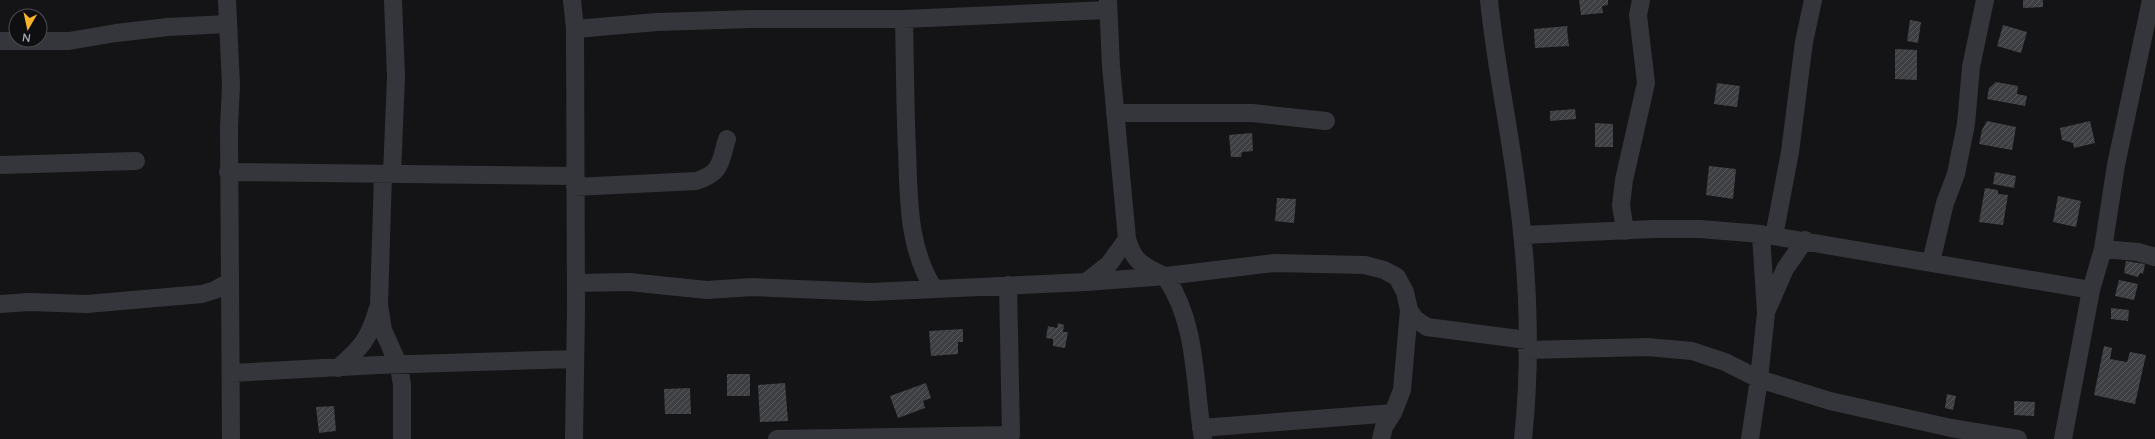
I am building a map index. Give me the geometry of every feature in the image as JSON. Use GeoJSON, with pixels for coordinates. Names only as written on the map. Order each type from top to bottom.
{"type":"FeatureCollection","features":[{"type":"Feature","properties":{"kind":"street"},"geometry":{"type":"LineString","coordinates":[[227,0],[232,85],[228,127],[231,439]]}},
{"type":"Feature","properties":{"kind":"street"},"geometry":{"type":"LineString","coordinates":[[338,368],[361,348],[372,330],[379,305],[396,76],[392,0]]}},
{"type":"Feature","properties":{"kind":"street"},"geometry":{"type":"LineString","coordinates":[[572,0],[575,29],[576,359],[574,439]]}},
{"type":"Feature","properties":{"kind":"street"},"geometry":{"type":"LineString","coordinates":[[1489,0],[1493,39],[1516,182],[1522,235],[1527,309],[1523,439]]}},
{"type":"Feature","properties":{"kind":"street"},"geometry":{"type":"LineString","coordinates":[[1625,231],[1621,205],[1624,180],[1646,83],[1638,15],[1641,0]]}},
{"type":"Feature","properties":{"kind":"street"},"geometry":{"type":"LineString","coordinates":[[1750,439],[1759,379],[1766,313],[1768,235],[1790,152],[1804,42],[1813,0]]}},
{"type":"Feature","properties":{"kind":"street"},"geometry":{"type":"LineString","coordinates":[[1931,262],[1945,203],[1956,174],[1966,124],[1971,67],[1985,0]]}},
{"type":"Feature","properties":{"kind":"street"},"geometry":{"type":"LineString","coordinates":[[2063,439],[2091,290],[2104,249],[2116,165],[2149,37],[2150,0]]}},
{"type":"Feature","properties":{"kind":"street"},"geometry":{"type":"LineString","coordinates":[[575,29],[657,22],[752,19],[904,19],[1108,5],[1115,114],[1127,239],[1132,255],[1144,266],[1166,276],[1185,318],[1191,343],[1202,433],[1393,413]]}},
{"type":"Feature","properties":{"kind":"street"},"geometry":{"type":"LineString","coordinates":[[904,19],[908,212],[926,276],[934,289]]}},
{"type":"Feature","properties":{"kind":"street"},"geometry":{"type":"LineString","coordinates":[[0,41],[69,41],[116,33],[160,28],[228,24]]}},
{"type":"Feature","properties":{"kind":"street"},"geometry":{"type":"LineString","coordinates":[[1115,114],[1252,113],[1326,121]]}},
{"type":"Feature","properties":{"kind":"street"},"geometry":{"type":"LineString","coordinates":[[228,172],[388,174],[575,181],[696,181],[709,177],[717,170],[727,139]]}},
{"type":"Feature","properties":{"kind":"street"},"geometry":{"type":"LineString","coordinates":[[0,165],[136,161]]}},
{"type":"Feature","properties":{"kind":"street"},"geometry":{"type":"LineString","coordinates":[[1522,235],[1700,229],[1768,235],[1806,240],[2091,290]]}},
{"type":"Feature","properties":{"kind":"street"},"geometry":{"type":"LineString","coordinates":[[1086,282],[1109,264],[1127,239]]}},
{"type":"Feature","properties":{"kind":"street"},"geometry":{"type":"LineString","coordinates":[[1766,313],[1786,269],[1806,240]]}},
{"type":"Feature","properties":{"kind":"street"},"geometry":{"type":"LineString","coordinates":[[2104,249],[2138,252],[2155,257]]}},
{"type":"Feature","properties":{"kind":"street"},"geometry":{"type":"LineString","coordinates":[[576,282],[629,282],[707,290],[752,287],[870,292],[1086,282],[1166,276],[1274,263],[1365,265],[1384,270],[1397,277],[1405,292],[1409,310],[1414,319],[1427,327],[1527,345],[1647,347],[1692,351],[1725,362],[1759,379],[1838,402],[1950,428],[2018,439]]}},
{"type":"Feature","properties":{"kind":"street"},"geometry":{"type":"LineString","coordinates":[[0,304],[29,302],[87,304],[202,294],[215,290],[229,282]]}},
{"type":"Feature","properties":{"kind":"street"},"geometry":{"type":"LineString","coordinates":[[776,439],[1011,437],[1008,286]]}},
{"type":"Feature","properties":{"kind":"street"},"geometry":{"type":"LineString","coordinates":[[379,305],[384,330],[399,366],[402,385],[402,439]]}},
{"type":"Feature","properties":{"kind":"street"},"geometry":{"type":"LineString","coordinates":[[1381,439],[1384,427],[1393,413],[1402,390],[1409,310]]}},
{"type":"Feature","properties":{"kind":"street"},"geometry":{"type":"LineString","coordinates":[[230,373],[576,359]]}},
{"type":"Feature","properties":{"kind":"building"},"geometry":{"type":"Polygon","coordinates":[[[1579,0],[1608,0],[1608,5],[1602,6],[1603,13],[1581,15],[1579,0]]]}},
{"type":"Feature","properties":{"kind":"building"},"geometry":{"type":"Polygon","coordinates":[[[2023,0],[2043,0],[2043,7],[2023,8],[2023,0]]]}},
{"type":"Feature","properties":{"kind":"building"},"geometry":{"type":"Polygon","coordinates":[[[1910,20],[1921,22],[1918,43],[1907,41],[1910,20]]]}},
{"type":"Feature","properties":{"kind":"building"},"geometry":{"type":"Polygon","coordinates":[[[2003,25],[2027,32],[2021,53],[1997,46],[2003,25]]]}},
{"type":"Feature","properties":{"kind":"building"},"geometry":{"type":"Polygon","coordinates":[[[1568,26],[1569,46],[1535,48],[1534,29],[1568,26]]]}},
{"type":"Feature","properties":{"kind":"building"},"geometry":{"type":"Polygon","coordinates":[[[1895,49],[1917,50],[1917,80],[1895,79],[1895,49]]]}},
{"type":"Feature","properties":{"kind":"building"},"geometry":{"type":"Polygon","coordinates":[[[1996,82],[2018,86],[2017,94],[2027,96],[2025,106],[1987,99],[1989,88],[1996,82]]]}},
{"type":"Feature","properties":{"kind":"building"},"geometry":{"type":"Polygon","coordinates":[[[1717,83],[1740,86],[1737,107],[1714,104],[1717,83]]]}},
{"type":"Feature","properties":{"kind":"building"},"geometry":{"type":"Polygon","coordinates":[[[1575,109],[1576,119],[1550,121],[1550,111],[1575,109]]]}},
{"type":"Feature","properties":{"kind":"building"},"geometry":{"type":"Polygon","coordinates":[[[1987,121],[2016,127],[2012,150],[1979,144],[1982,130],[1987,121]]]}},
{"type":"Feature","properties":{"kind":"building"},"geometry":{"type":"Polygon","coordinates":[[[2090,121],[2095,143],[2074,148],[2073,143],[2062,140],[2060,128],[2090,121]]]}},
{"type":"Feature","properties":{"kind":"building"},"geometry":{"type":"Polygon","coordinates":[[[1595,123],[1613,124],[1613,147],[1595,147],[1595,123]]]}},
{"type":"Feature","properties":{"kind":"building"},"geometry":{"type":"Polygon","coordinates":[[[1252,133],[1253,151],[1242,152],[1241,157],[1231,157],[1229,135],[1252,133]]]}},
{"type":"Feature","properties":{"kind":"building"},"geometry":{"type":"Polygon","coordinates":[[[1709,166],[1736,169],[1733,199],[1706,195],[1709,166]]]}},
{"type":"Feature","properties":{"kind":"building"},"geometry":{"type":"Polygon","coordinates":[[[1995,172],[2016,176],[2014,188],[1993,184],[1995,172]]]}},
{"type":"Feature","properties":{"kind":"building"},"geometry":{"type":"Polygon","coordinates":[[[1985,188],[1998,190],[1998,194],[2008,195],[2003,225],[1979,222],[1985,188]]]}},
{"type":"Feature","properties":{"kind":"building"},"geometry":{"type":"Polygon","coordinates":[[[2058,196],[2081,201],[2076,227],[2053,222],[2058,196]]]}},
{"type":"Feature","properties":{"kind":"building"},"geometry":{"type":"Polygon","coordinates":[[[1277,198],[1296,199],[1294,223],[1275,221],[1277,198]]]}},
{"type":"Feature","properties":{"kind":"building"},"geometry":{"type":"Polygon","coordinates":[[[2126,261],[2145,264],[2143,274],[2140,273],[2138,277],[2124,273],[2126,261]]]}},
{"type":"Feature","properties":{"kind":"building"},"geometry":{"type":"Polygon","coordinates":[[[2119,280],[2138,284],[2134,300],[2115,296],[2119,280]]]}},
{"type":"Feature","properties":{"kind":"building"},"geometry":{"type":"Polygon","coordinates":[[[2111,308],[2129,310],[2128,321],[2111,319],[2111,308]]]}},
{"type":"Feature","properties":{"kind":"building"},"geometry":{"type":"Polygon","coordinates":[[[1058,323],[1064,325],[1063,332],[1068,332],[1065,348],[1053,346],[1053,339],[1046,338],[1048,326],[1057,328],[1058,323]]]}},
{"type":"Feature","properties":{"kind":"building"},"geometry":{"type":"Polygon","coordinates":[[[963,329],[963,342],[958,342],[958,354],[931,356],[929,331],[963,329]]]}},
{"type":"Feature","properties":{"kind":"building"},"geometry":{"type":"Polygon","coordinates":[[[2104,346],[2112,348],[2110,359],[2127,362],[2130,352],[2146,355],[2135,404],[2094,395],[2104,346]]]}},
{"type":"Feature","properties":{"kind":"building"},"geometry":{"type":"Polygon","coordinates":[[[727,374],[750,374],[750,396],[727,396],[727,374]]]}},
{"type":"Feature","properties":{"kind":"building"},"geometry":{"type":"Polygon","coordinates":[[[785,383],[788,421],[760,422],[758,385],[785,383]]]}},
{"type":"Feature","properties":{"kind":"building"},"geometry":{"type":"Polygon","coordinates":[[[926,383],[931,398],[923,401],[925,408],[898,418],[890,396],[926,383]]]}},
{"type":"Feature","properties":{"kind":"building"},"geometry":{"type":"Polygon","coordinates":[[[690,388],[691,414],[665,414],[664,389],[690,388]]]}},
{"type":"Feature","properties":{"kind":"building"},"geometry":{"type":"Polygon","coordinates":[[[1947,394],[1956,396],[1953,410],[1945,408],[1947,394]]]}},
{"type":"Feature","properties":{"kind":"building"},"geometry":{"type":"Polygon","coordinates":[[[2014,401],[2035,402],[2034,416],[2014,415],[2014,401]]]}},
{"type":"Feature","properties":{"kind":"building"},"geometry":{"type":"Polygon","coordinates":[[[334,406],[336,431],[319,433],[316,407],[334,406]]]}}]}
